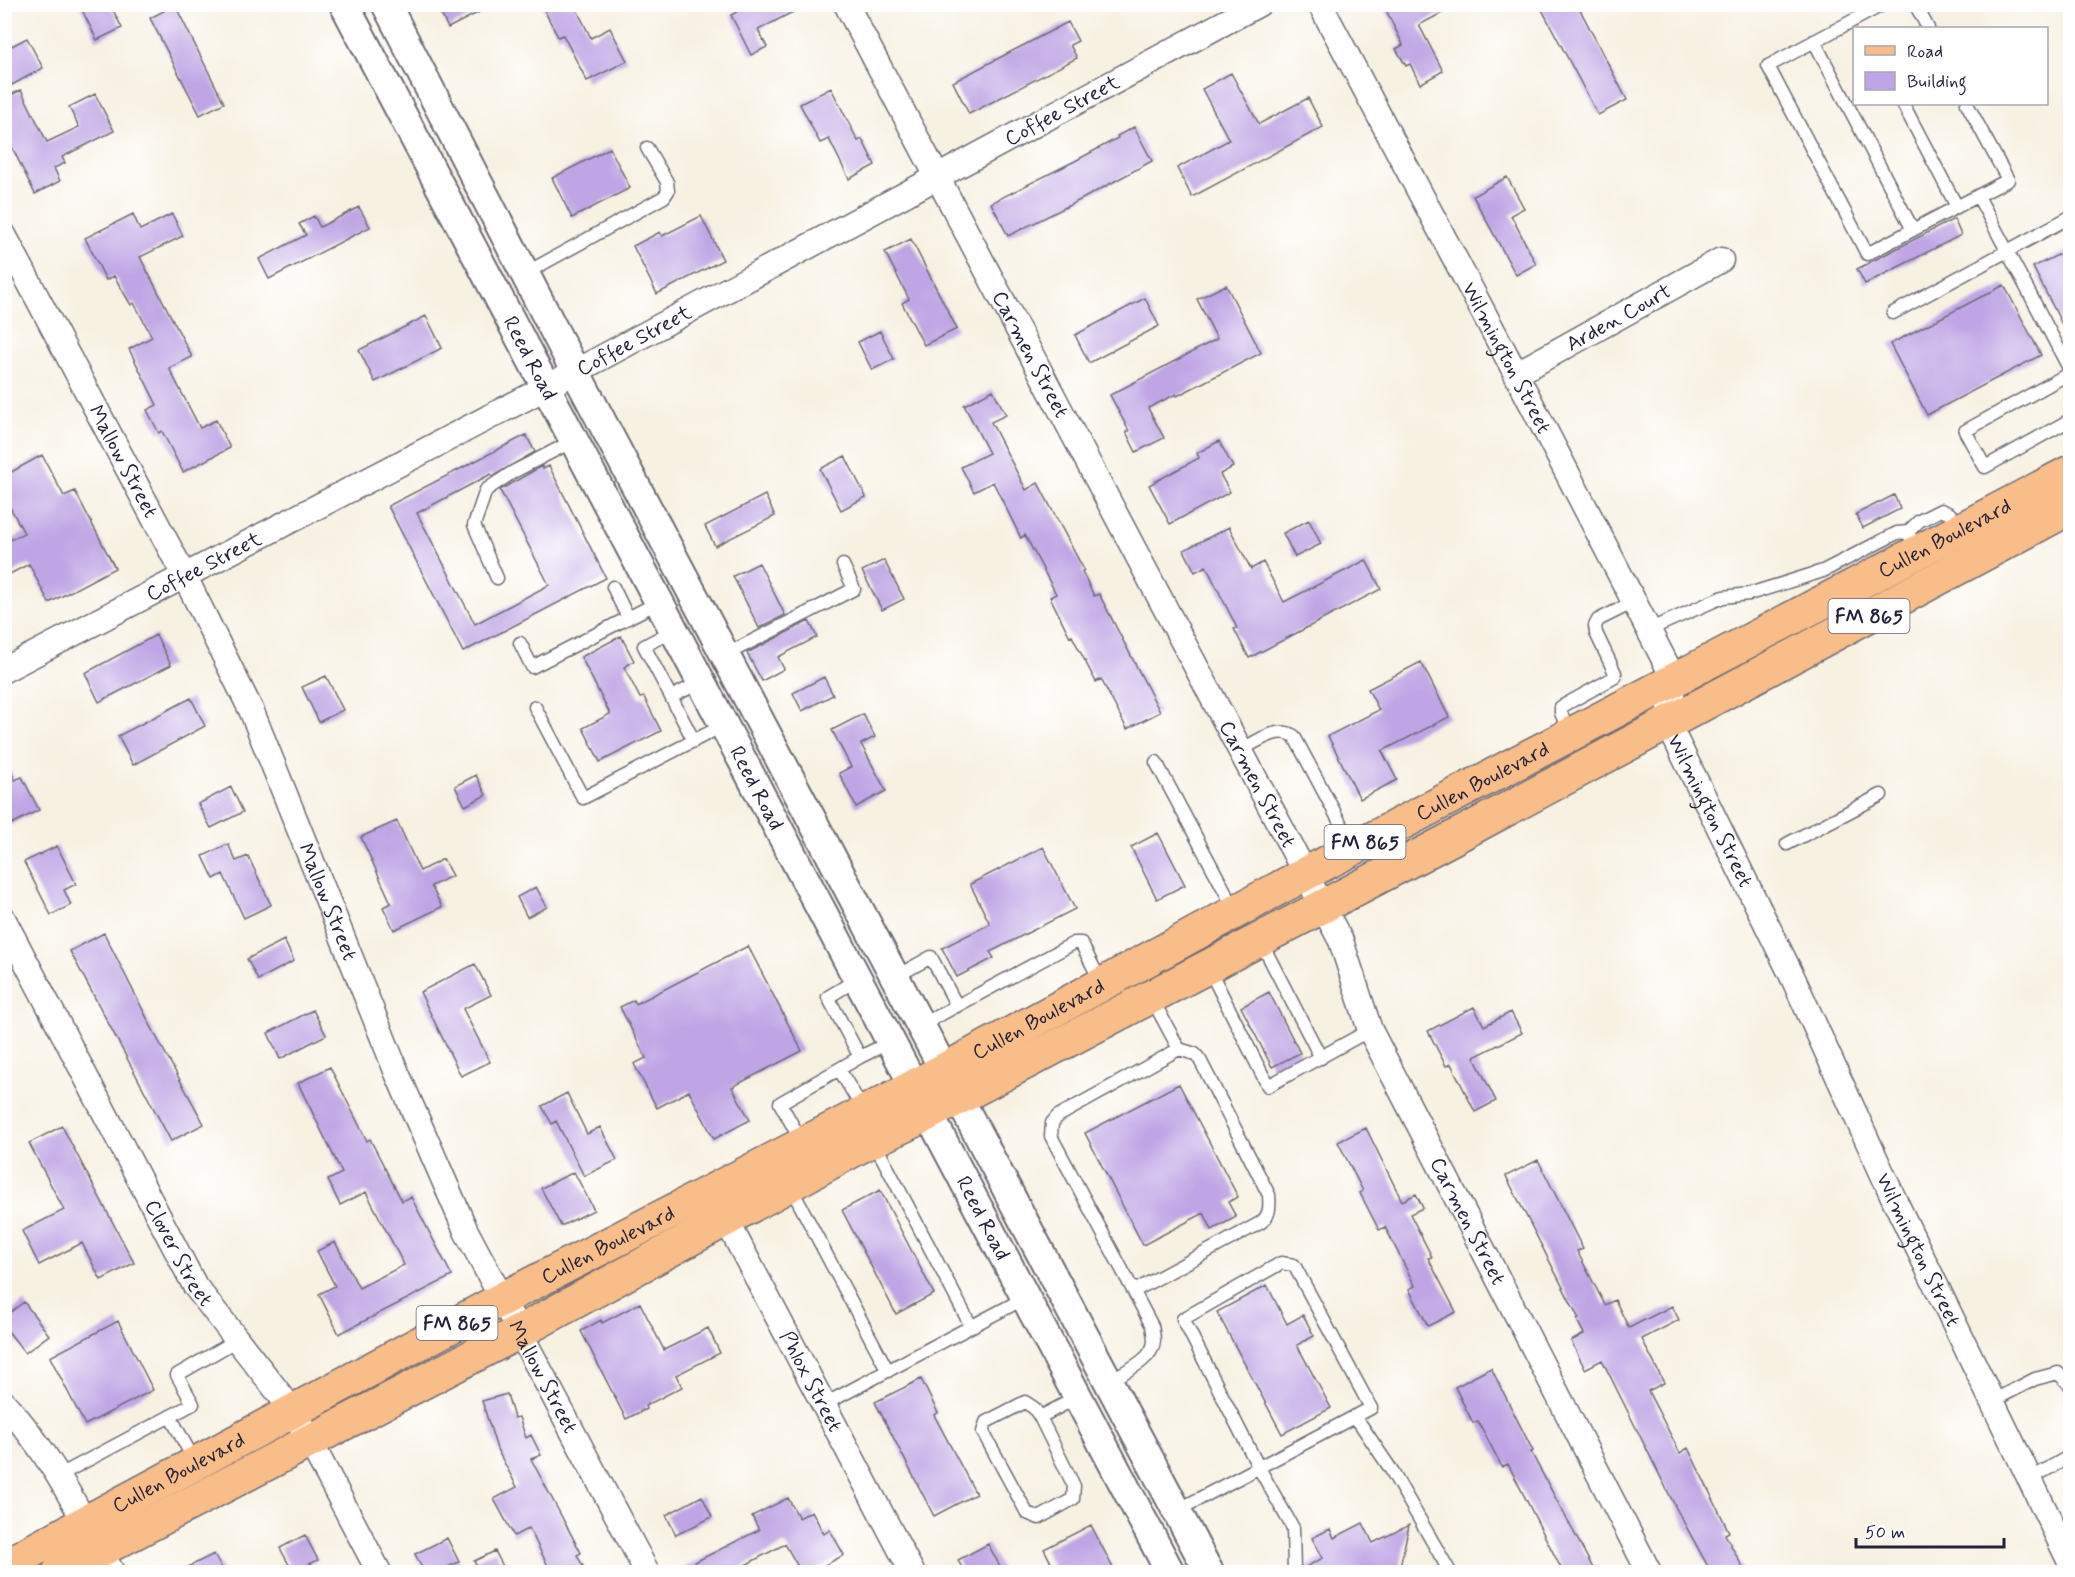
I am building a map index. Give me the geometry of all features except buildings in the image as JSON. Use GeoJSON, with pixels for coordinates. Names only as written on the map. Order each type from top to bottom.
{"type":"FeatureCollection","features":[{"type":"Feature","properties":{"kind":"main road","name":"Cullen Boulevard"},"geometry":{"type":"LineString","coordinates":[[921,1100],[944,1069],[1305,874],[1674,679],[1831,583],[1918,544],[1962,530],[2070,472]]}},
{"type":"Feature","properties":{"kind":"main road","name":"Cullen Boulevard"},"geometry":{"type":"LineString","coordinates":[[4,1566],[99,1548],[195,1463],[502,1299],[718,1205],[789,1185],[869,1126],[921,1100],[959,1098],[1668,724],[2070,508]]}},
{"type":"Feature","properties":{"kind":"main road"},"geometry":{"type":"LineString","coordinates":[[1918,544],[1945,576]]}},
{"type":"Feature","properties":{"kind":"main road","name":"Cullen Boulevard"},"geometry":{"type":"LineString","coordinates":[[59,1572],[99,1548],[521,1331],[718,1205],[803,1143],[869,1126]]}},
{"type":"Feature","properties":{"kind":"street","name":"Reed Road"},"geometry":{"type":"LineString","coordinates":[[386,4],[574,371],[1209,1572]]}},
{"type":"Feature","properties":{"kind":"street","name":"Carmen Street"},"geometry":{"type":"LineString","coordinates":[[846,4],[1341,941],[1370,1030],[1649,1572]]}},
{"type":"Feature","properties":{"kind":"street","name":"Coffee Street"},"geometry":{"type":"LineString","coordinates":[[4,670],[545,388],[1259,4]]}},
{"type":"Feature","properties":{"kind":"street","name":"Wilmington Street"},"geometry":{"type":"LineString","coordinates":[[1320,4],[1674,679],[1668,724],[1793,978],[1894,1199],[2070,1562]]}},
{"type":"Feature","properties":{"kind":"street","name":"Reed Road"},"geometry":{"type":"LineString","coordinates":[[356,9],[545,388],[1170,1572]]}},
{"type":"Feature","properties":{"kind":"street","name":"Mallow Street"},"geometry":{"type":"LineString","coordinates":[[4,235],[184,575],[252,712],[397,1073],[466,1231],[647,1572]]}},
{"type":"Feature","properties":{"kind":"street","name":"Arden Court"},"geometry":{"type":"LineString","coordinates":[[1516,374],[1720,260]]}},
{"type":"Feature","properties":{"kind":"street"},"geometry":{"type":"LineString","coordinates":[[765,801],[795,787]]}},
{"type":"Feature","properties":{"kind":"street","name":"Clover Street"},"geometry":{"type":"LineString","coordinates":[[4,920],[195,1286],[293,1411],[379,1572]]}},
{"type":"Feature","properties":{"kind":"street","name":"Phlox Street"},"geometry":{"type":"LineString","coordinates":[[718,1205],[912,1572]]}},
{"type":"Feature","properties":{"kind":"street"},"geometry":{"type":"LineString","coordinates":[[1078,1397],[1108,1382]]}},
{"type":"Feature","properties":{"kind":"street"},"geometry":{"type":"LineString","coordinates":[[4,1403],[23,1423],[58,1476],[99,1548]]}},
{"type":"Feature","properties":{"kind":"lane"},"geometry":{"type":"LineString","coordinates":[[1884,4],[1860,24],[1814,41],[1768,66],[1867,254],[2008,180],[1968,105]]}},
{"type":"Feature","properties":{"kind":"lane"},"geometry":{"type":"LineString","coordinates":[[1915,4],[1927,27]]}},
{"type":"Feature","properties":{"kind":"lane"},"geometry":{"type":"LineString","coordinates":[[1814,41],[1913,230]]}},
{"type":"Feature","properties":{"kind":"lane"},"geometry":{"type":"LineString","coordinates":[[1904,105],[1957,207]]}},
{"type":"Feature","properties":{"kind":"lane"},"geometry":{"type":"LineString","coordinates":[[524,274],[664,197],[668,190],[667,182],[647,148]]}},
{"type":"Feature","properties":{"kind":"lane"},"geometry":{"type":"LineString","coordinates":[[1978,195],[2070,372],[1965,431],[1985,467],[2070,420]]}},
{"type":"Feature","properties":{"kind":"lane"},"geometry":{"type":"LineString","coordinates":[[1893,314],[2070,217]]}},
{"type":"Feature","properties":{"kind":"lane"},"geometry":{"type":"LineString","coordinates":[[496,578],[474,525],[486,490],[513,472],[573,441]]}},
{"type":"Feature","properties":{"kind":"lane"},"geometry":{"type":"LineString","coordinates":[[725,655],[854,590],[843,565]]}},
{"type":"Feature","properties":{"kind":"lane"},"geometry":{"type":"LineString","coordinates":[[1648,630],[1723,597],[1831,583]]}},
{"type":"Feature","properties":{"kind":"lane"},"geometry":{"type":"LineString","coordinates":[[613,587],[628,618]]}},
{"type":"Feature","properties":{"kind":"lane"},"geometry":{"type":"LineString","coordinates":[[520,643],[532,667],[659,602]]}},
{"type":"Feature","properties":{"kind":"lane"},"geometry":{"type":"LineString","coordinates":[[1571,734],[1561,713],[1561,707],[1615,677],[1616,674],[1596,633],[1598,620],[1634,602]]}},
{"type":"Feature","properties":{"kind":"lane"},"geometry":{"type":"LineString","coordinates":[[674,630],[644,646],[694,741]]}},
{"type":"Feature","properties":{"kind":"lane"},"geometry":{"type":"LineString","coordinates":[[671,697],[702,682]]}},
{"type":"Feature","properties":{"kind":"lane"},"geometry":{"type":"LineString","coordinates":[[535,707],[583,798],[724,725]]}},
{"type":"Feature","properties":{"kind":"lane"},"geometry":{"type":"LineString","coordinates":[[1239,751],[1275,733],[1287,731],[1294,736],[1354,849]]}},
{"type":"Feature","properties":{"kind":"lane"},"geometry":{"type":"LineString","coordinates":[[1155,762],[1235,912]]}},
{"type":"Feature","properties":{"kind":"lane"},"geometry":{"type":"LineString","coordinates":[[1787,844],[1881,795]]}},
{"type":"Feature","properties":{"kind":"lane"},"geometry":{"type":"LineString","coordinates":[[1259,939],[1321,1058]]}},
{"type":"Feature","properties":{"kind":"lane"},"geometry":{"type":"LineString","coordinates":[[921,1025],[1074,943],[1081,943],[1102,984]]}},
{"type":"Feature","properties":{"kind":"lane"},"geometry":{"type":"LineString","coordinates":[[895,977],[931,957],[957,1006]]}},
{"type":"Feature","properties":{"kind":"lane"},"geometry":{"type":"LineString","coordinates":[[1208,966],[1268,1086],[1370,1030]]}},
{"type":"Feature","properties":{"kind":"lane"},"geometry":{"type":"LineString","coordinates":[[858,979],[828,997],[860,1057]]}},
{"type":"Feature","properties":{"kind":"lane"},"geometry":{"type":"LineString","coordinates":[[1134,1291],[1260,1223],[1266,1218],[1270,1208],[1269,1195],[1200,1060],[1195,1054],[1179,1049],[1151,996]]}},
{"type":"Feature","properties":{"kind":"lane"},"geometry":{"type":"LineString","coordinates":[[803,1143],[780,1103],[890,1042]]}},
{"type":"Feature","properties":{"kind":"lane"},"geometry":{"type":"LineString","coordinates":[[1108,1382],[1136,1365],[1152,1350],[1154,1341],[1152,1326],[1051,1136],[1052,1123],[1058,1116],[1179,1049]]}},
{"type":"Feature","properties":{"kind":"lane"},"geometry":{"type":"LineString","coordinates":[[839,1069],[971,1326]]}},
{"type":"Feature","properties":{"kind":"lane"},"geometry":{"type":"LineString","coordinates":[[789,1185],[888,1371]]}},
{"type":"Feature","properties":{"kind":"lane"},"geometry":{"type":"LineString","coordinates":[[1176,1511],[1259,1467],[1355,1416],[1371,1408],[1294,1265],[1281,1263],[1183,1318],[1259,1467],[1293,1528],[1294,1572]]}},
{"type":"Feature","properties":{"kind":"lane"},"geometry":{"type":"LineString","coordinates":[[823,1405],[1025,1298]]}},
{"type":"Feature","properties":{"kind":"lane"},"geometry":{"type":"LineString","coordinates":[[58,1476],[193,1404],[177,1375],[237,1340]]}},
{"type":"Feature","properties":{"kind":"lane"},"geometry":{"type":"LineString","coordinates":[[1992,1401],[2035,1379],[2058,1373],[2070,1386]]}},
{"type":"Feature","properties":{"kind":"lane"},"geometry":{"type":"LineString","coordinates":[[1040,1417],[1078,1397]]}},
{"type":"Feature","properties":{"kind":"lane"},"geometry":{"type":"LineString","coordinates":[[1025,1402],[1034,1408],[1040,1417],[1074,1486],[1072,1499],[1039,1518],[1027,1513],[983,1432],[986,1422],[1025,1402]]}},
{"type":"Feature","properties":{"kind":"lane"},"geometry":{"type":"LineString","coordinates":[[170,1416],[195,1463]]}},
{"type":"Feature","properties":{"kind":"lane"},"geometry":{"type":"LineString","coordinates":[[1355,1416],[1390,1468],[1450,1572]]}},
{"type":"Feature","properties":{"kind":"lane"},"geometry":{"type":"LineString","coordinates":[[2030,1479],[2070,1456]]}}]}
